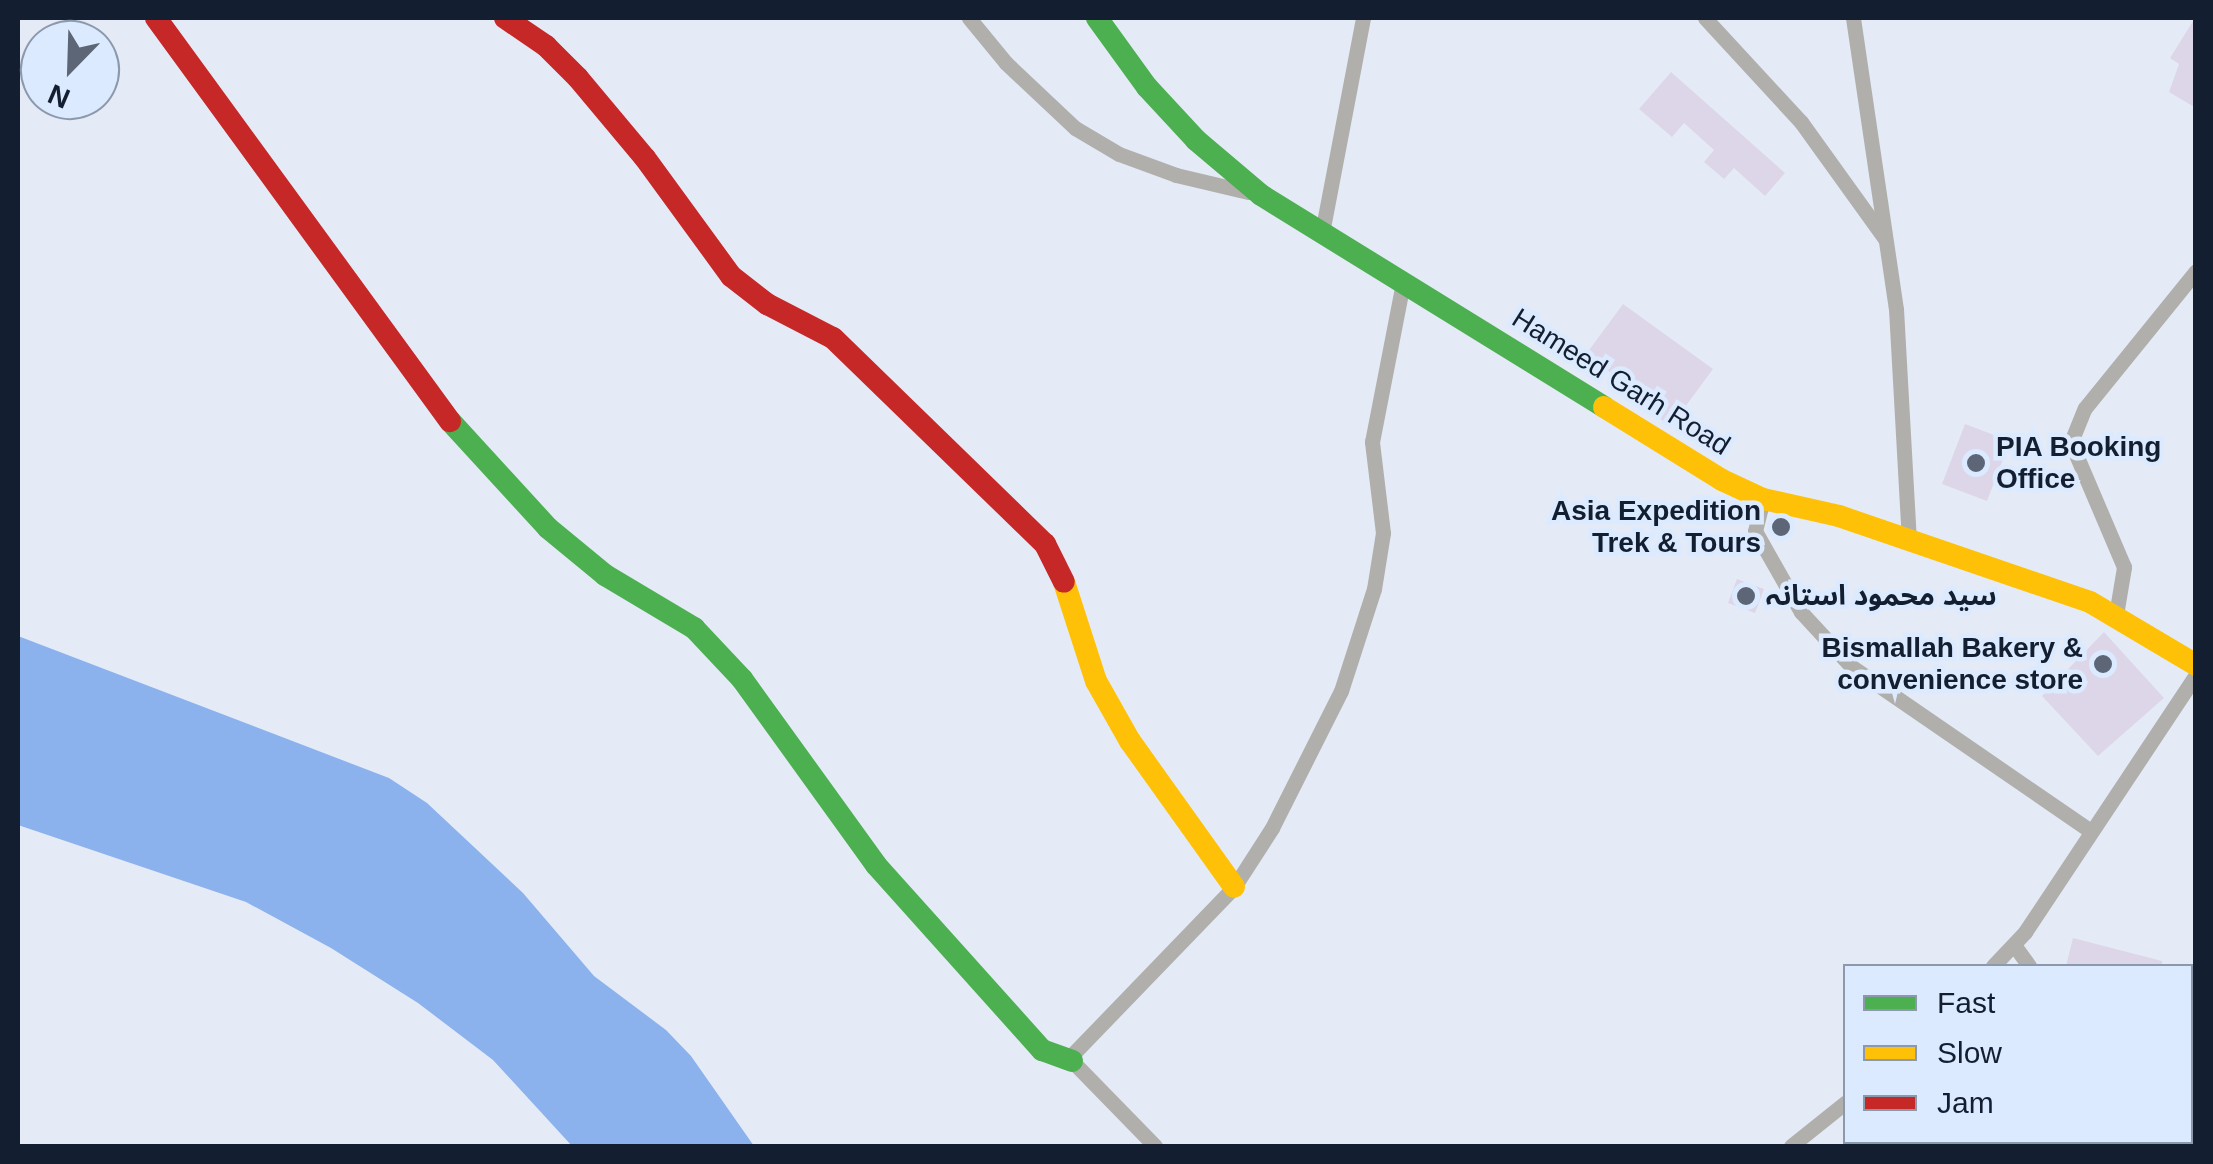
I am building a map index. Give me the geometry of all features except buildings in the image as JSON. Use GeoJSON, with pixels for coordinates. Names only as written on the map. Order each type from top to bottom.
{"type":"FeatureCollection","features":[{"type":"Feature","properties":{"kind":"main road"},"geometry":{"type":"LineString","coordinates":[[156,18],[461,436],[548,528],[605,575],[694,628],[742,679],[876,864],[1042,1050],[1072,1061]]}},
{"type":"Feature","properties":{"kind":"main road"},"geometry":{"type":"LineString","coordinates":[[505,18],[546,46],[578,78],[645,158],[732,276],[767,304],[833,338],[1045,544],[1064,581],[1096,682],[1130,741],[1234,887]]}},
{"type":"Feature","properties":{"kind":"main road","name":"Hameed Garh Road"},"geometry":{"type":"LineString","coordinates":[[1097,18],[1172,114],[1262,196],[1674,451],[1763,499],[1839,516],[2034,580],[2116,615],[2196,664]]}},
{"type":"Feature","properties":{"kind":"street"},"geometry":{"type":"LineString","coordinates":[[969,18],[1006,62],[1075,128],[1119,154],[1176,175],[1262,196]]}},
{"type":"Feature","properties":{"kind":"street"},"geometry":{"type":"LineString","coordinates":[[1322,233],[1363,18]]}},
{"type":"Feature","properties":{"kind":"street"},"geometry":{"type":"LineString","coordinates":[[1705,18],[1801,122],[1887,242]]}},
{"type":"Feature","properties":{"kind":"street"},"geometry":{"type":"LineString","coordinates":[[1853,18],[1896,309],[1909,541]]}},
{"type":"Feature","properties":{"kind":"street"},"geometry":{"type":"LineString","coordinates":[[2116,615],[2124,567],[2075,452],[2074,437],[2085,408],[2196,271]]}},
{"type":"Feature","properties":{"kind":"street"},"geometry":{"type":"LineString","coordinates":[[1156,1146],[1069,1058],[1234,887],[1272,828],[1340,691],[1374,589],[1383,533],[1372,442],[1403,283]]}},
{"type":"Feature","properties":{"kind":"street"},"geometry":{"type":"LineString","coordinates":[[1763,499],[1755,531],[1801,612],[1852,667],[2091,831]]}},
{"type":"Feature","properties":{"kind":"street"},"geometry":{"type":"LineString","coordinates":[[1995,964],[2014,945],[2196,675]]}},
{"type":"Feature","properties":{"kind":"street"},"geometry":{"type":"LineString","coordinates":[[2014,945],[2028,964]]}},
{"type":"Feature","properties":{"kind":"street"},"geometry":{"type":"LineString","coordinates":[[1791,1146],[1843,1104]]}},
{"type":"Feature","properties":{"kind":"water"},"geometry":{"type":"Polygon","coordinates":[[[18,636],[389,778],[427,803],[523,893],[594,976],[666,1030],[691,1056],[754,1146],[572,1146],[493,1060],[418,1003],[331,948],[246,902],[18,825],[18,636]]]}},
{"type":"Feature","properties":{"kind":"traffic: fast"},"geometry":{"type":"LineString","coordinates":[[1097,18],[1147,87],[1196,140],[1261,195],[1604,407]]}},
{"type":"Feature","properties":{"kind":"traffic: fast"},"geometry":{"type":"LineString","coordinates":[[450,421],[548,528],[605,575],[694,628],[742,679],[876,865],[1042,1050],[1072,1061]]}},
{"type":"Feature","properties":{"kind":"traffic: slow"},"geometry":{"type":"LineString","coordinates":[[1604,407],[1722,480],[1763,499],[1839,516],[2090,602],[2196,665]]}},
{"type":"Feature","properties":{"kind":"traffic: slow"},"geometry":{"type":"LineString","coordinates":[[1064,582],[1096,681],[1130,741],[1234,887]]}},
{"type":"Feature","properties":{"kind":"traffic: jam"},"geometry":{"type":"LineString","coordinates":[[156,18],[450,421]]}},
{"type":"Feature","properties":{"kind":"traffic: jam"},"geometry":{"type":"LineString","coordinates":[[505,18],[546,46],[578,78],[645,158],[731,276],[767,304],[833,338],[1045,544],[1064,582]]}},
{"type":"Feature","properties":{"kind":"place","name":"PIA Booking Office"},"geometry":{"type":"Point","coordinates":[1976,463]}},
{"type":"Feature","properties":{"kind":"place","name":"Asia Expedition Trek & Tours"},"geometry":{"type":"Point","coordinates":[1781,527]}},
{"type":"Feature","properties":{"kind":"place","name":"سید محمود استانہ"},"geometry":{"type":"Point","coordinates":[1746,596]}},
{"type":"Feature","properties":{"kind":"place","name":"Bismallah Bakery & convenience store"},"geometry":{"type":"Point","coordinates":[2103,664]}}]}
